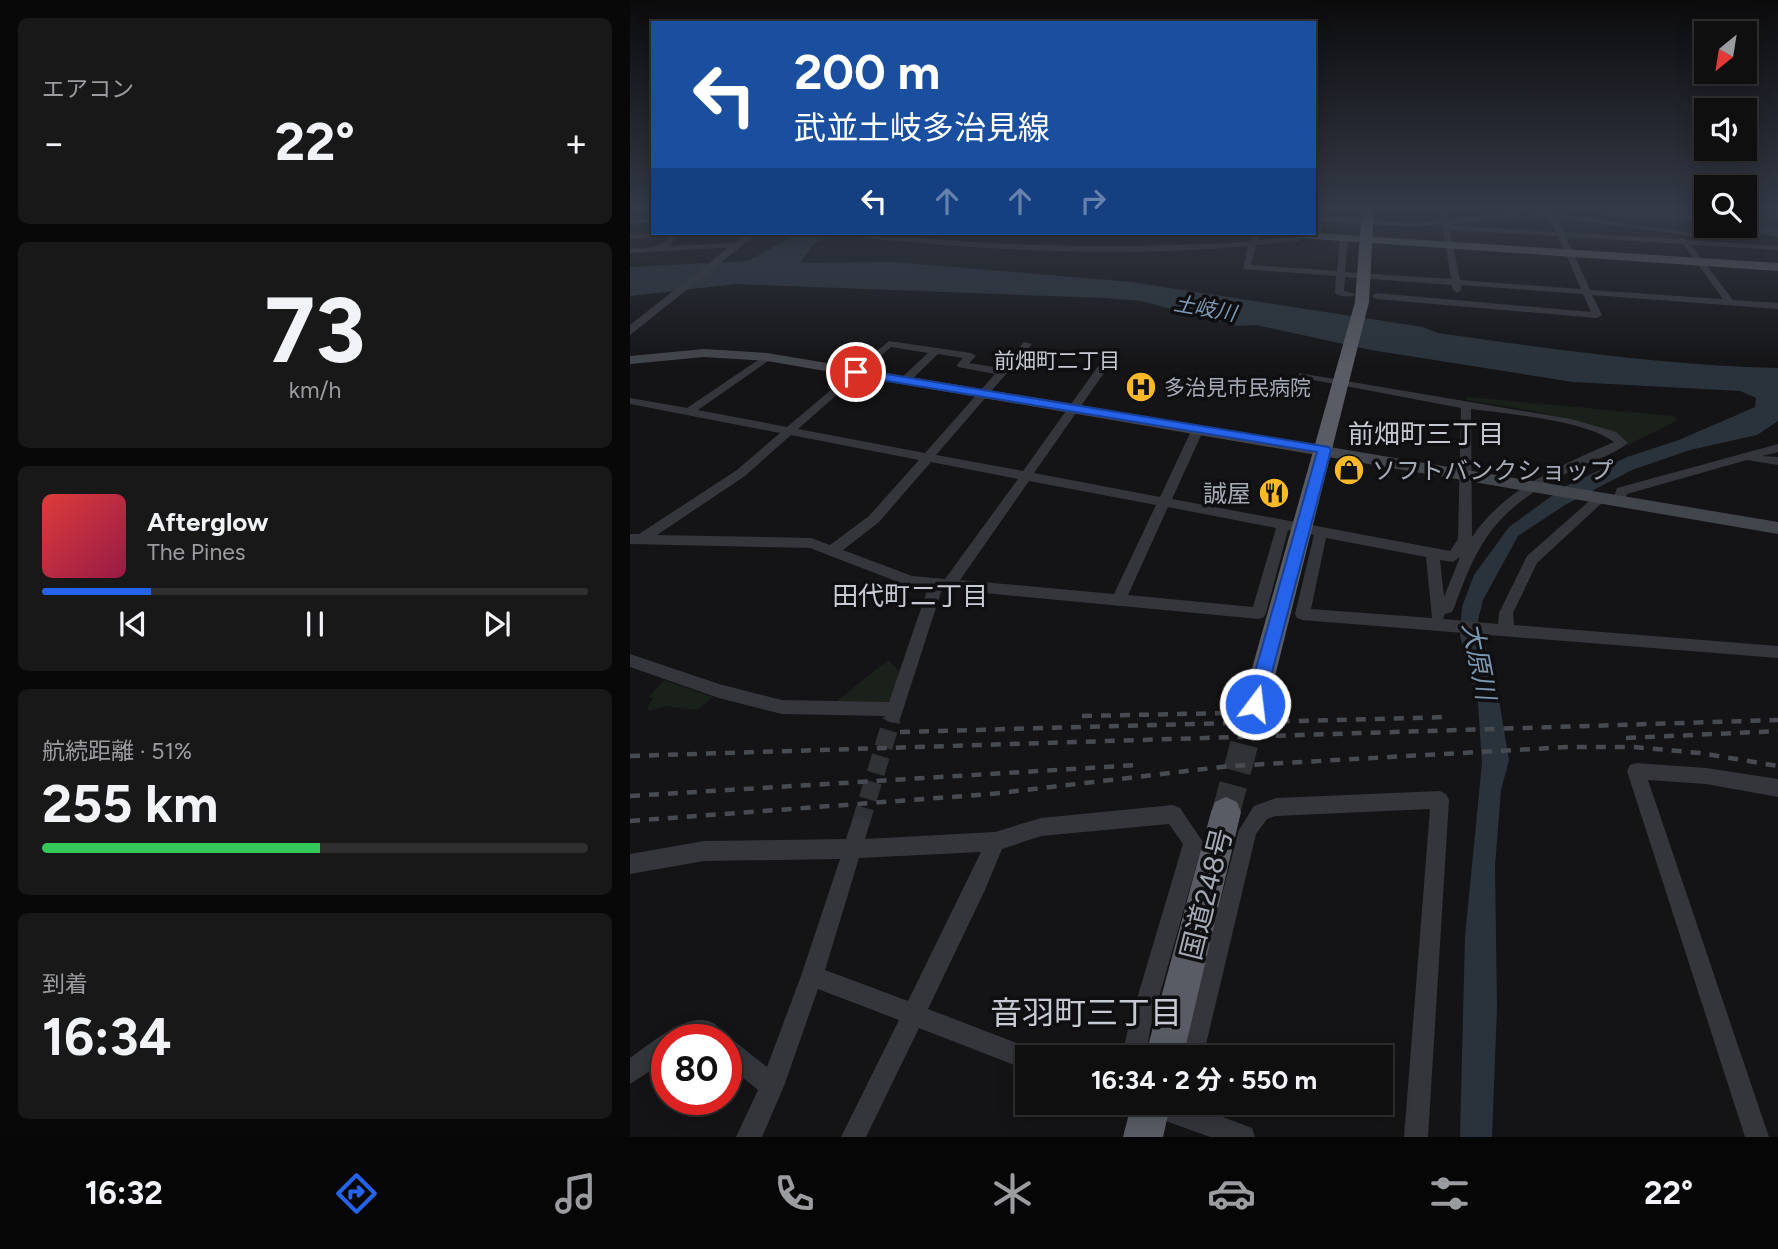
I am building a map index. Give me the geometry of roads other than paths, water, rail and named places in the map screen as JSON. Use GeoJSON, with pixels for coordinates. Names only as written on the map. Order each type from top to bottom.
{"type":"FeatureCollection","features":[{"type":"Feature","properties":{"kind":"highway"},"geometry":{"type":"LineString","coordinates":[[1255,704],[1343,379],[1363,297],[1367,261]]}},
{"type":"Feature","properties":{"kind":"highway","name":"国道248号"},"geometry":{"type":"LineString","coordinates":[[1167,1045],[1226,812]]}},
{"type":"Feature","properties":{"kind":"main road"},"geometry":{"type":"LineString","coordinates":[[1686,261],[1778,267]]}},
{"type":"Feature","properties":{"kind":"main road"},"geometry":{"type":"LineString","coordinates":[[630,360],[704,353],[767,357],[1778,528]]}},
{"type":"Feature","properties":{"kind":"street"},"geometry":{"type":"LineString","coordinates":[[634,326],[717,261]]}},
{"type":"Feature","properties":{"kind":"street"},"geometry":{"type":"LineString","coordinates":[[1248,261],[1246,267],[1778,306]]}},
{"type":"Feature","properties":{"kind":"street"},"geometry":{"type":"LineString","coordinates":[[1342,261],[1339,293],[1597,315],[1574,261]]}},
{"type":"Feature","properties":{"kind":"street"},"geometry":{"type":"LineString","coordinates":[[1452,261],[1458,304]]}},
{"type":"Feature","properties":{"kind":"street"},"geometry":{"type":"LineString","coordinates":[[1699,262],[1730,302]]}},
{"type":"Feature","properties":{"kind":"street"},"geometry":{"type":"LineString","coordinates":[[634,541],[741,473],[889,344],[971,356],[962,365],[1003,372]]}},
{"type":"Feature","properties":{"kind":"street"},"geometry":{"type":"LineString","coordinates":[[832,551],[874,519],[1027,345]]}},
{"type":"Feature","properties":{"kind":"street"},"geometry":{"type":"LineString","coordinates":[[904,381],[936,351]]}},
{"type":"Feature","properties":{"kind":"street"},"geometry":{"type":"LineString","coordinates":[[630,660],[719,691],[782,707],[894,714],[942,585],[1026,475],[1113,353]]}},
{"type":"Feature","properties":{"kind":"street"},"geometry":{"type":"LineString","coordinates":[[690,411],[767,357]]}},
{"type":"Feature","properties":{"kind":"street"},"geometry":{"type":"LineString","coordinates":[[1303,375],[1343,379],[1466,406],[1528,412],[1609,434],[1622,443],[1566,468],[1484,528],[1467,555],[1447,608],[1438,608]]}},
{"type":"Feature","properties":{"kind":"street"},"geometry":{"type":"LineString","coordinates":[[630,401],[1453,556],[1465,539],[1466,406]]}},
{"type":"Feature","properties":{"kind":"street"},"geometry":{"type":"LineString","coordinates":[[1118,601],[1198,429]]}},
{"type":"Feature","properties":{"kind":"street"},"geometry":{"type":"LineString","coordinates":[[1618,502],[1621,491],[1778,448]]}},
{"type":"Feature","properties":{"kind":"street"},"geometry":{"type":"LineString","coordinates":[[1733,459],[1778,461]]}},
{"type":"Feature","properties":{"kind":"street"},"geometry":{"type":"LineString","coordinates":[[1506,631],[1506,614],[1532,561],[1597,498]]}},
{"type":"Feature","properties":{"kind":"street"},"geometry":{"type":"LineString","coordinates":[[634,541],[794,542],[832,551],[911,581],[1259,613],[1301,529]]}},
{"type":"Feature","properties":{"kind":"street"},"geometry":{"type":"LineString","coordinates":[[1301,529],[1302,614],[1778,652]]}},
{"type":"Feature","properties":{"kind":"street"},"geometry":{"type":"LineString","coordinates":[[1433,553],[1439,620],[1447,626]]}},
{"type":"Feature","properties":{"kind":"street"},"geometry":{"type":"LineString","coordinates":[[1757,1137],[1636,771],[1680,773],[1778,788]]}},
{"type":"Feature","properties":{"kind":"street"},"geometry":{"type":"LineString","coordinates":[[1194,1045],[1248,830],[1261,812],[1276,807],[1440,800],[1416,1137]]}},
{"type":"Feature","properties":{"kind":"street"},"geometry":{"type":"LineString","coordinates":[[630,864],[704,851],[852,849],[995,842],[1041,827],[1172,814],[1193,842],[1136,1045]]}},
{"type":"Feature","properties":{"kind":"street"},"geometry":{"type":"LineString","coordinates":[[748,1137],[772,1086],[812,976],[860,825]]}},
{"type":"Feature","properties":{"kind":"street"},"geometry":{"type":"LineString","coordinates":[[853,1137],[978,883],[995,842]]}},
{"type":"Feature","properties":{"kind":"street"},"geometry":{"type":"LineString","coordinates":[[812,976],[1015,1053]]}},
{"type":"Feature","properties":{"kind":"street"},"geometry":{"type":"LineString","coordinates":[[630,1072],[651,1057]]}},
{"type":"Feature","properties":{"kind":"street"},"geometry":{"type":"LineString","coordinates":[[742,1062],[772,1086]]}},
{"type":"Feature","properties":{"kind":"street"},"geometry":{"type":"LineString","coordinates":[[1173,1115],[1243,1137]]}},
{"type":"Feature","properties":{"kind":"water"},"geometry":{"type":"Polygon","coordinates":[[[747,261],[894,262],[1131,282],[1523,345],[1650,360],[1778,368],[1778,421],[1757,435],[1690,450],[1632,470],[1565,505],[1518,536],[1483,600],[1478,620],[1497,688],[1509,760],[1501,790],[1495,866],[1497,1008],[1492,1137],[1460,1137],[1465,936],[1482,763],[1478,704],[1460,636],[1462,607],[1474,575],[1509,527],[1564,487],[1627,457],[1679,440],[1755,407],[1756,398],[1740,391],[1573,382],[1371,350],[1256,325],[1237,326],[1141,301],[736,284],[630,296],[630,267],[747,261]]]}},
{"type":"Feature","properties":{"kind":"tunnel"},"geometry":{"type":"LineString","coordinates":[[1226,812],[1255,704]]}},
{"type":"Feature","properties":{"kind":"tunnel"},"geometry":{"type":"LineString","coordinates":[[860,825],[892,719]]}},
{"type":"Feature","properties":{"kind":"railway"},"geometry":{"type":"LineString","coordinates":[[1082,716],[1229,713]]}},
{"type":"Feature","properties":{"kind":"railway"},"geometry":{"type":"LineString","coordinates":[[900,732],[1446,717]]}},
{"type":"Feature","properties":{"kind":"railway"},"geometry":{"type":"LineString","coordinates":[[630,756],[1778,720]]}},
{"type":"Feature","properties":{"kind":"railway"},"geometry":{"type":"LineString","coordinates":[[1626,738],[1778,731]]}},
{"type":"Feature","properties":{"kind":"railway"},"geometry":{"type":"LineString","coordinates":[[630,821],[991,794],[1230,766],[1568,747],[1634,747],[1700,753],[1778,766]]}},
{"type":"Feature","properties":{"kind":"railway"},"geometry":{"type":"LineString","coordinates":[[630,796],[1137,765]]}},
{"type":"Feature","properties":{"kind":"place","name":"多治見市民病院"},"geometry":{"type":"Point","coordinates":[1141,387]}},
{"type":"Feature","properties":{"kind":"place","name":"ソフトバンクショップ"},"geometry":{"type":"Point","coordinates":[1349,470]}},
{"type":"Feature","properties":{"kind":"place","name":"誠屋"},"geometry":{"type":"Point","coordinates":[1274,493]}},
{"type":"Feature","properties":{"kind":"district","name":"前畑町二丁目"},"geometry":{"type":"Point","coordinates":[1057,360]}},
{"type":"Feature","properties":{"kind":"district","name":"前畑町三丁目"},"geometry":{"type":"Point","coordinates":[1426,434]}},
{"type":"Feature","properties":{"kind":"district","name":"田代町二丁目"},"geometry":{"type":"Point","coordinates":[910,596]}},
{"type":"Feature","properties":{"kind":"district","name":"音羽町三丁目"},"geometry":{"type":"Point","coordinates":[1086,1013]}},
{"type":"Feature","properties":{"kind":"water label","name":"土岐川"},"geometry":{"type":"Point","coordinates":[1205,308]}},
{"type":"Feature","properties":{"kind":"water label","name":"大原川"},"geometry":{"type":"Point","coordinates":[1479,661]}}]}
